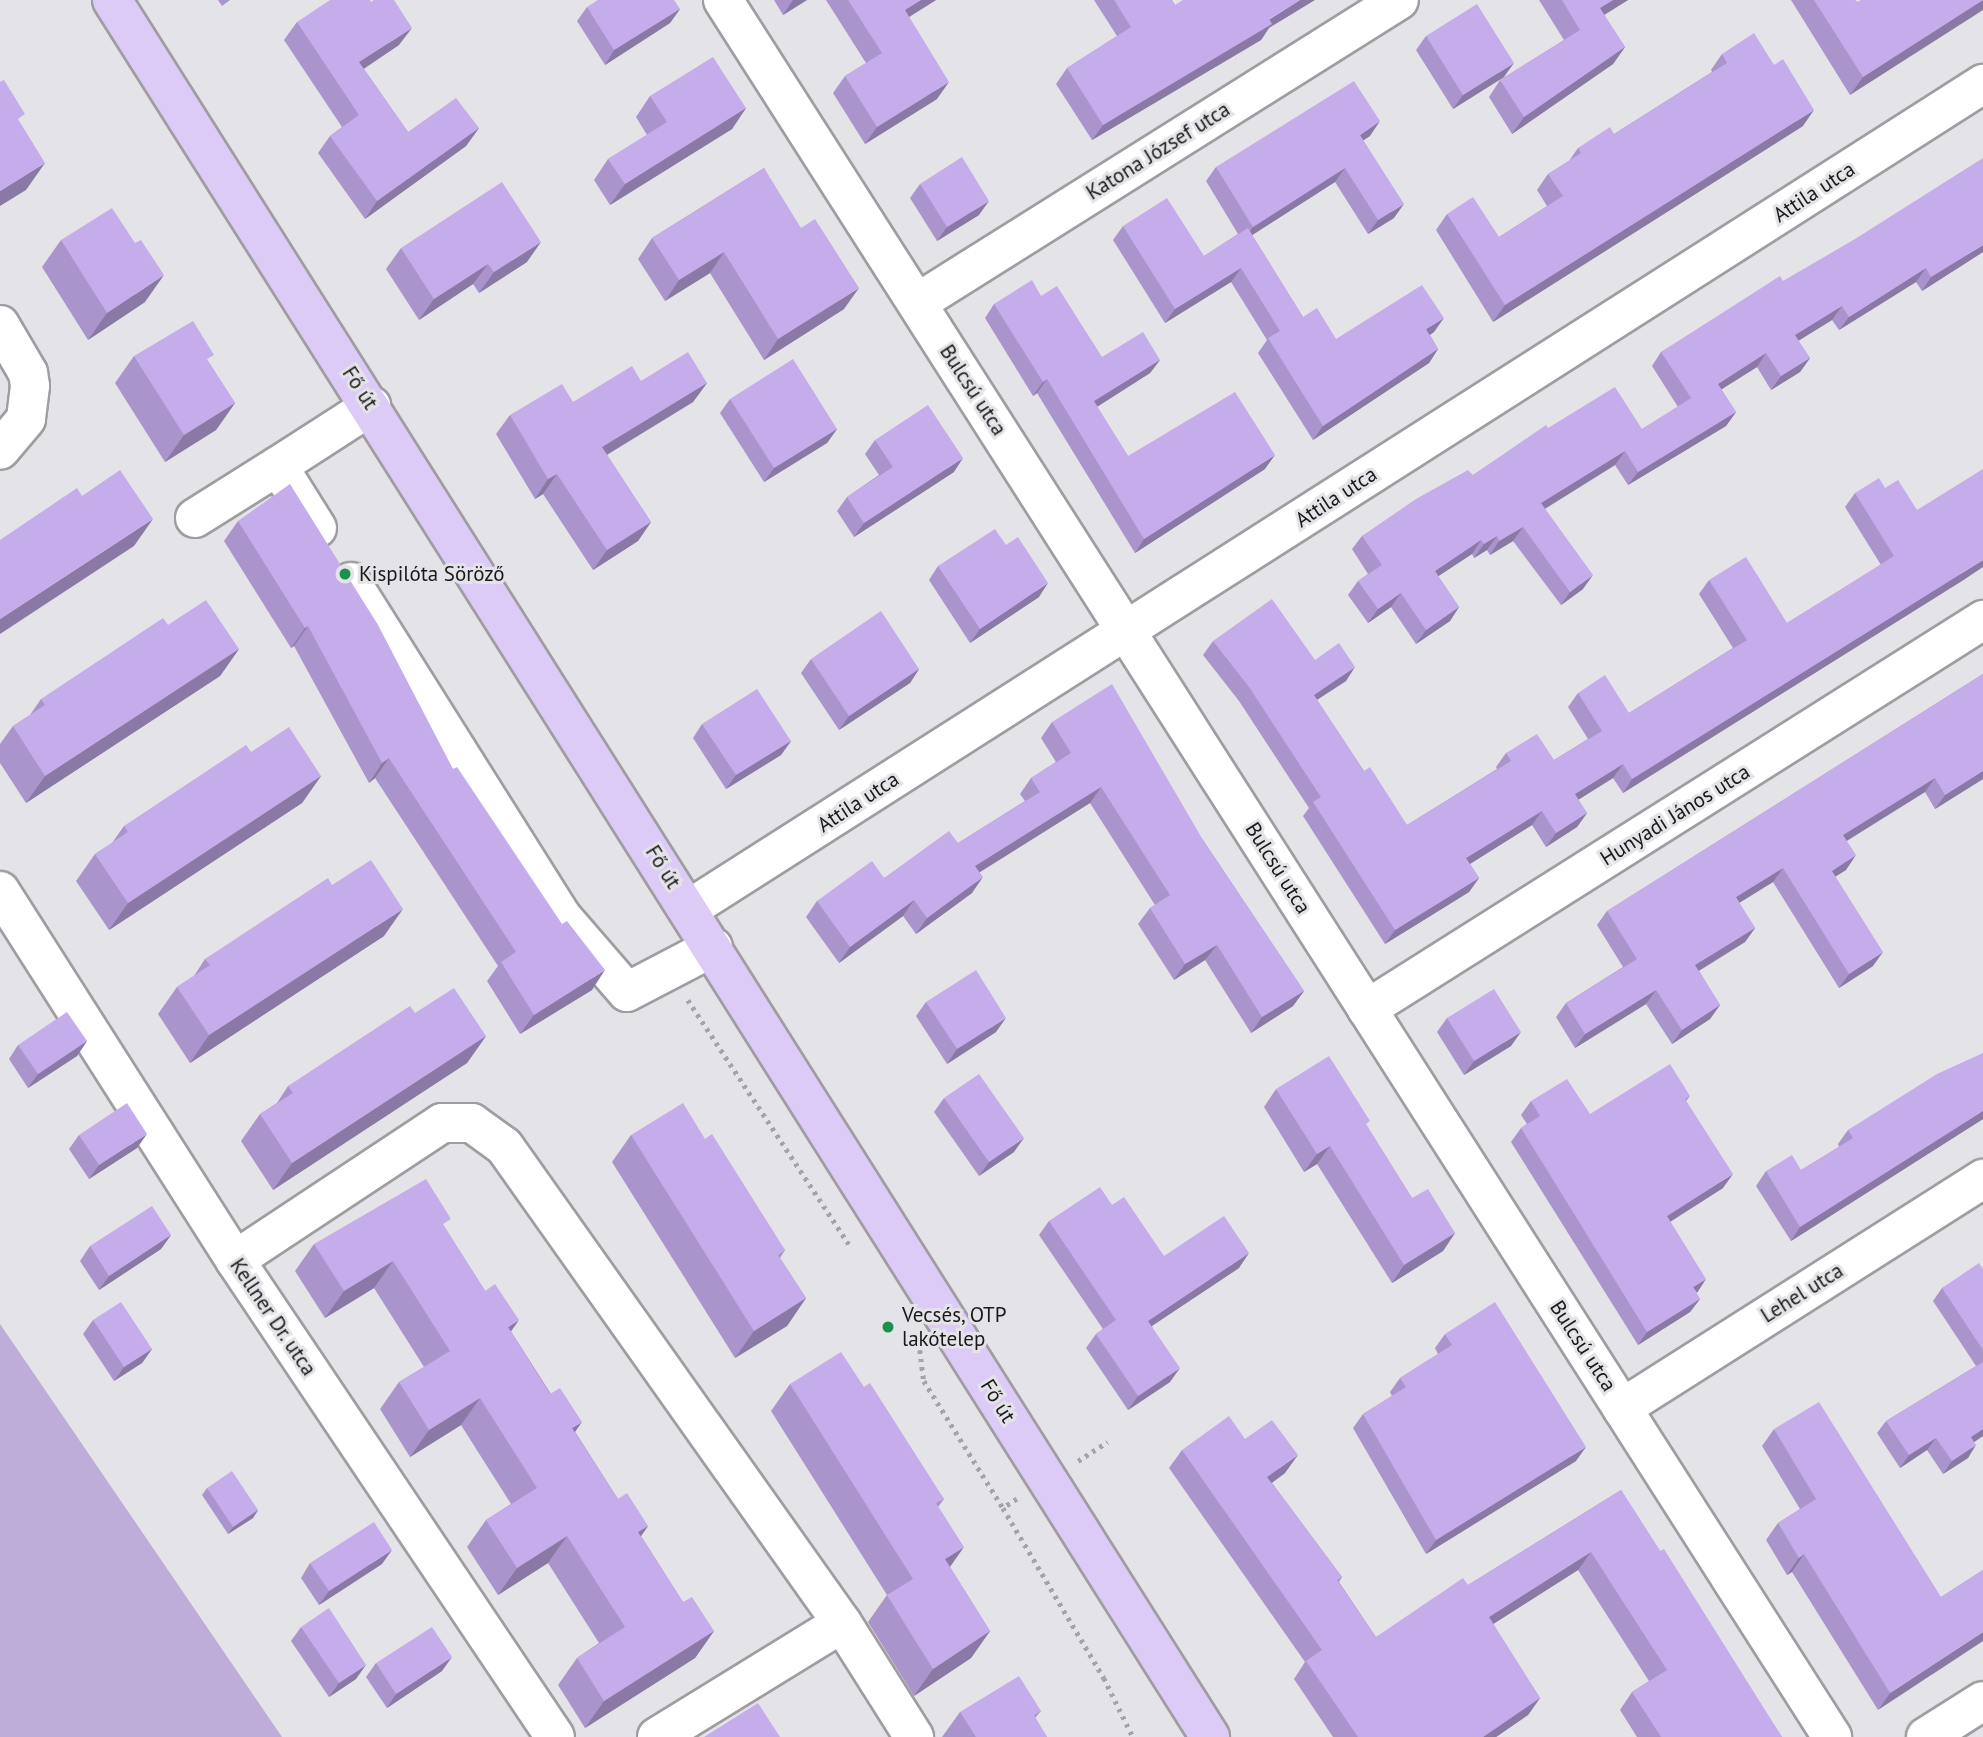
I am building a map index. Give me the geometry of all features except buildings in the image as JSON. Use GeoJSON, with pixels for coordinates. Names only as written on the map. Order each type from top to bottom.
{"type":"FeatureCollection","features":[{"type":"Feature","properties":{"kind":"main road","name":"Fő út"},"geometry":{"type":"LineString","coordinates":[[112,0],[690,909],[1210,1737]]}},
{"type":"Feature","properties":{"kind":"main road"},"geometry":{"type":"LineString","coordinates":[[1180,1690],[1203,1737]]}},
{"type":"Feature","properties":{"kind":"street","name":"Bulcsú utca"},"geometry":{"type":"LineString","coordinates":[[723,0],[1832,1737]]}},
{"type":"Feature","properties":{"kind":"street","name":"Katona József utca"},"geometry":{"type":"LineString","coordinates":[[917,303],[1399,0]]}},
{"type":"Feature","properties":{"kind":"street","name":"Attila utca"},"geometry":{"type":"LineString","coordinates":[[690,909],[1983,84]]}},
{"type":"Feature","properties":{"kind":"street"},"geometry":{"type":"LineString","coordinates":[[0,325],[28,373],[30,386],[26,419],[0,450]]}},
{"type":"Feature","properties":{"kind":"street"},"geometry":{"type":"LineString","coordinates":[[195,518],[371,407]]}},
{"type":"Feature","properties":{"kind":"street"},"geometry":{"type":"LineString","coordinates":[[278,466],[562,917],[627,992],[713,947]]}},
{"type":"Feature","properties":{"kind":"street","name":"Hunyadi János utca"},"geometry":{"type":"LineString","coordinates":[[1367,1009],[1983,620]]}},
{"type":"Feature","properties":{"kind":"street","name":"Kellner Dr. utca"},"geometry":{"type":"LineString","coordinates":[[0,891],[234,1259],[555,1737]]}},
{"type":"Feature","properties":{"kind":"street"},"geometry":{"type":"LineString","coordinates":[[234,1259],[442,1123],[472,1123],[504,1146],[842,1623],[914,1737]]}},
{"type":"Feature","properties":{"kind":"street","name":"Lehel utca"},"geometry":{"type":"LineString","coordinates":[[1622,1408],[1983,1179]]}},
{"type":"Feature","properties":{"kind":"street"},"geometry":{"type":"LineString","coordinates":[[657,1737],[842,1623]]}},
{"type":"Feature","properties":{"kind":"street"},"geometry":{"type":"LineString","coordinates":[[1926,1737],[1983,1701]]}},
{"type":"Feature","properties":{"kind":"path"},"geometry":{"type":"LineString","coordinates":[[669,970],[859,1258]]}},
{"type":"Feature","properties":{"kind":"path"},"geometry":{"type":"LineString","coordinates":[[912,1338],[920,1350],[924,1381],[1003,1508]]}},
{"type":"Feature","properties":{"kind":"shaded area"},"geometry":{"type":"Polygon","coordinates":[[[0,1324],[282,1737],[0,1737],[0,1324]]]}},
{"type":"Feature","properties":{"kind":"place","name":"Kispilóta Söröző"},"geometry":{"type":"Point","coordinates":[345,574]}},
{"type":"Feature","properties":{"kind":"place","name":"Vecsés, OTP lakótelep"},"geometry":{"type":"Point","coordinates":[888,1327]}}]}
